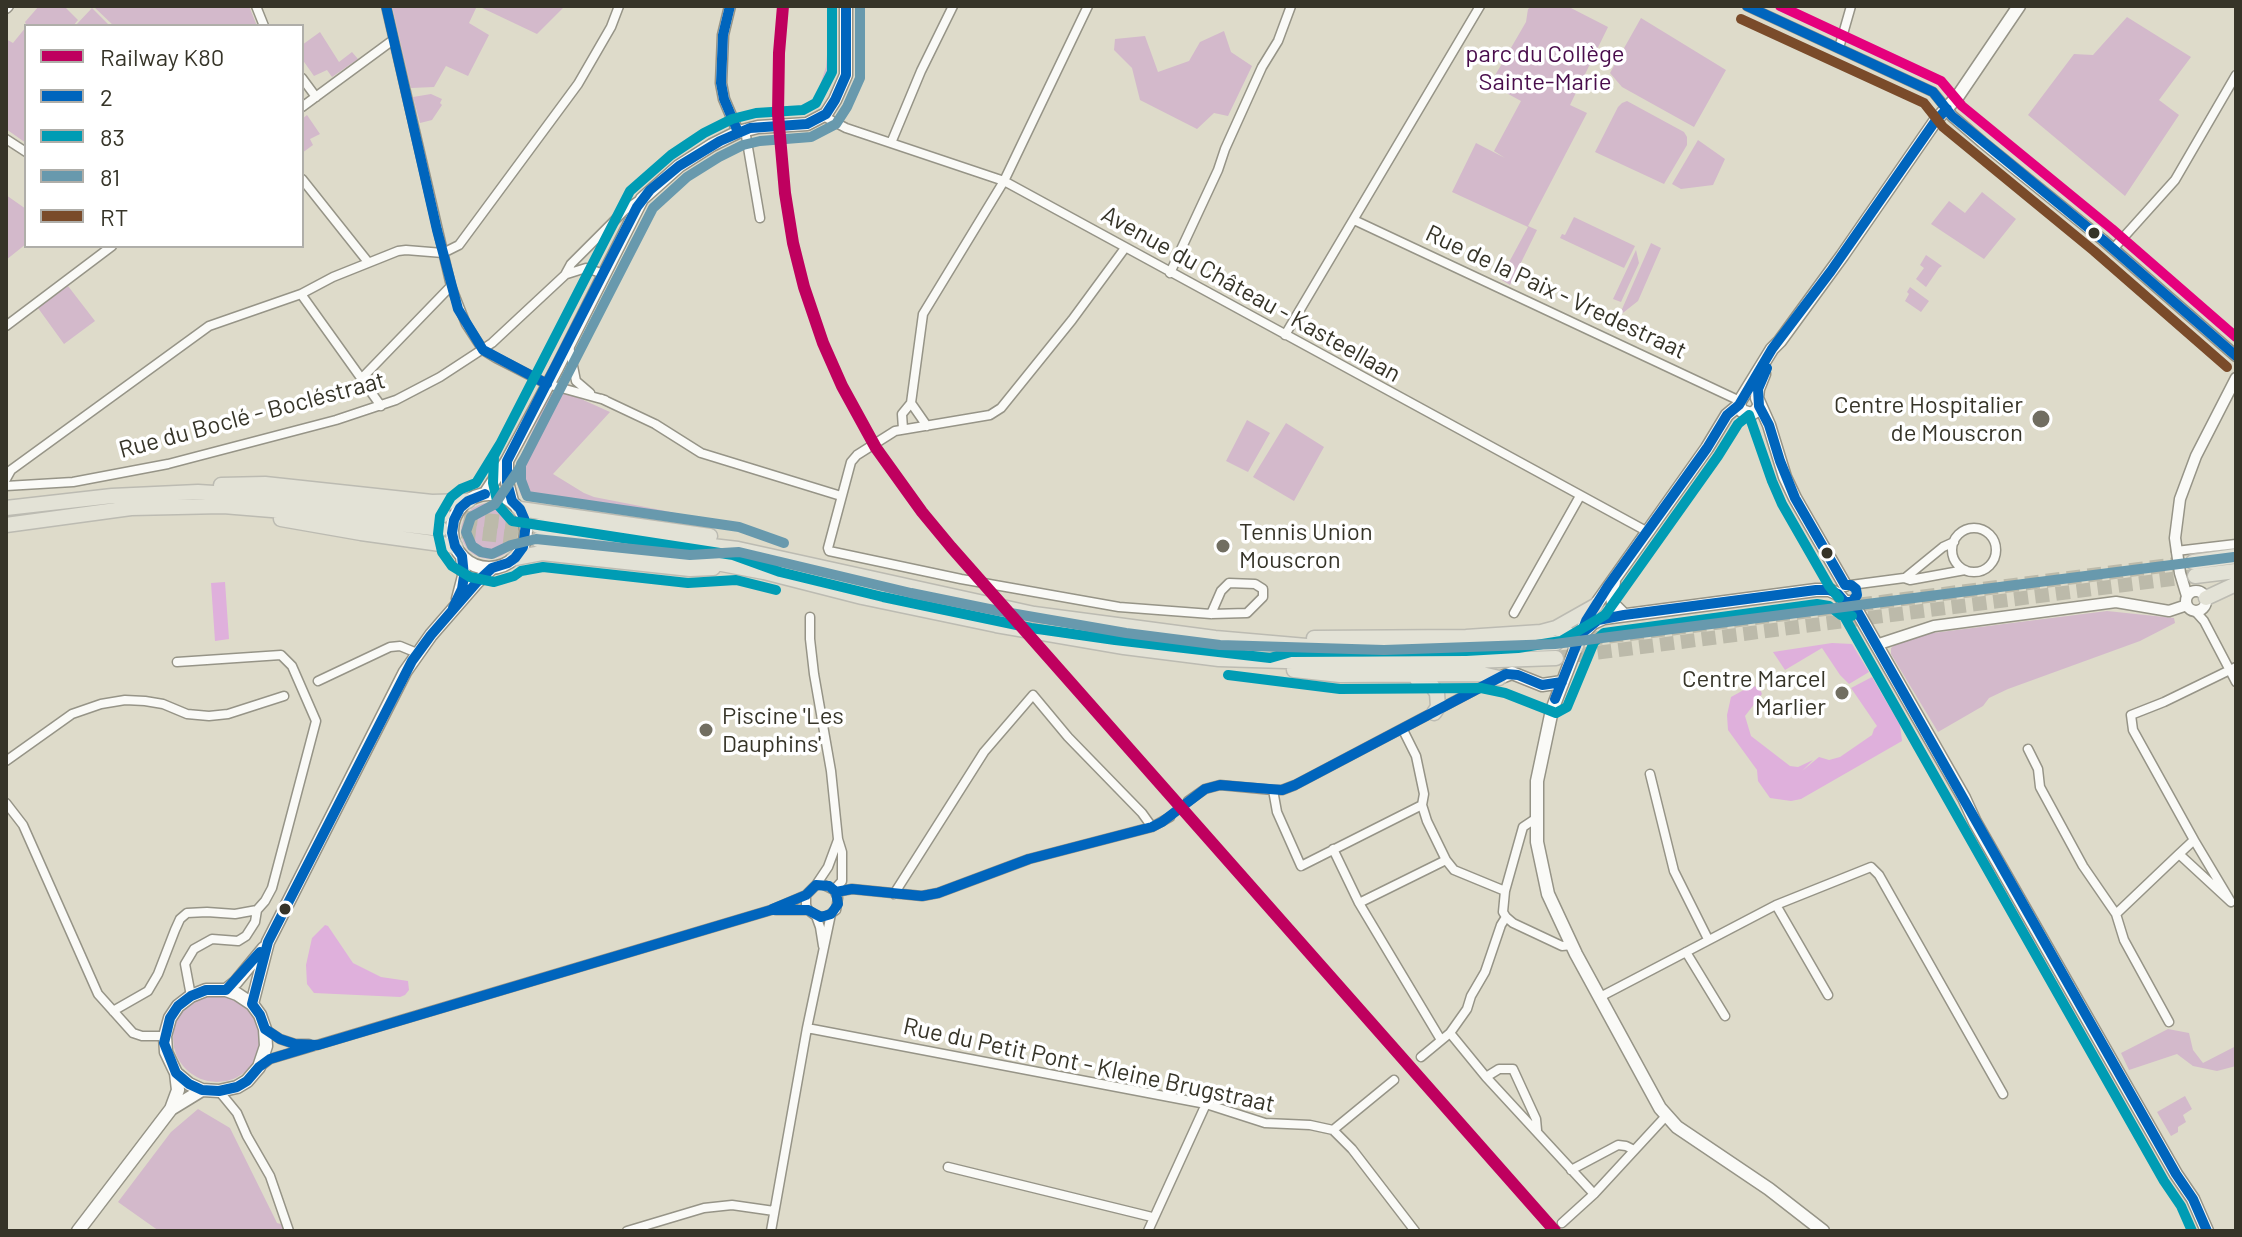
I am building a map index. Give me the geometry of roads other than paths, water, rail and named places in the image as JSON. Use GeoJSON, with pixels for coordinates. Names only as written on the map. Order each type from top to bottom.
{"type":"FeatureCollection","features":[{"type":"Feature","properties":{"kind":"highway"},"geometry":{"type":"LineString","coordinates":[[6,508],[232,484],[265,484],[432,502],[468,501]]}},
{"type":"Feature","properties":{"kind":"highway"},"geometry":{"type":"LineString","coordinates":[[6,525],[131,508],[193,506],[442,522],[232,493],[163,493]]}},
{"type":"Feature","properties":{"kind":"highway"},"geometry":{"type":"LineString","coordinates":[[516,505],[737,541],[783,558]]}},
{"type":"Feature","properties":{"kind":"highway"},"geometry":{"type":"LineString","coordinates":[[255,508],[280,519],[459,551]]}},
{"type":"Feature","properties":{"kind":"highway"},"geometry":{"type":"LineString","coordinates":[[1499,678],[1482,674],[1340,675],[1124,647],[862,597],[737,566],[538,533],[697,543],[783,558],[1034,614],[1270,644],[1289,638],[1466,637],[1541,632],[1556,643]]}},
{"type":"Feature","properties":{"kind":"highway"},"geometry":{"type":"LineString","coordinates":[[515,558],[542,553],[690,569],[737,566]]}},
{"type":"Feature","properties":{"kind":"highway"},"geometry":{"type":"LineString","coordinates":[[2194,592],[2236,556]]}},
{"type":"Feature","properties":{"kind":"highway"},"geometry":{"type":"LineString","coordinates":[[2194,592],[2236,571]]}},
{"type":"Feature","properties":{"kind":"highway"},"geometry":{"type":"LineString","coordinates":[[2194,592],[2236,584]]}},
{"type":"Feature","properties":{"kind":"highway"},"geometry":{"type":"LineString","coordinates":[[1556,643],[1595,606]]}},
{"type":"Feature","properties":{"kind":"highway"},"geometry":{"type":"LineString","coordinates":[[1219,659],[1384,664],[1556,643],[1567,633],[1579,640]]}},
{"type":"Feature","properties":{"kind":"highway"},"geometry":{"type":"LineString","coordinates":[[1405,676],[1424,680],[1432,686],[1437,693],[1438,707],[1434,713]]}},
{"type":"Feature","properties":{"kind":"main road"},"geometry":{"type":"LineString","coordinates":[[823,116],[835,100],[846,75],[846,6]]}},
{"type":"Feature","properties":{"kind":"main road"},"geometry":{"type":"LineString","coordinates":[[1823,1231],[1769,1189],[1677,1127],[1653,1098],[1553,907],[1542,874],[1535,819],[1537,781],[1555,699],[1595,606],[1727,415],[1748,401],[1772,349],[1936,120],[1958,96],[2019,6]]}},
{"type":"Feature","properties":{"kind":"main road","name":"Rue du Boclé - Bocléstraat"},"geometry":{"type":"LineString","coordinates":[[642,199],[679,166],[742,131],[807,124],[823,116]]}},
{"type":"Feature","properties":{"kind":"main road"},"geometry":{"type":"LineString","coordinates":[[485,494],[507,461],[642,199]]}},
{"type":"Feature","properties":{"kind":"main road"},"geometry":{"type":"LineString","coordinates":[[1748,401],[1769,425],[1782,469],[1795,498],[2176,1174],[2193,1199],[2207,1231]]}},
{"type":"Feature","properties":{"kind":"main road"},"geometry":{"type":"LineString","coordinates":[[459,551],[476,565],[492,568],[508,563],[523,547],[526,523],[507,482],[507,461]]}},
{"type":"Feature","properties":{"kind":"main road"},"geometry":{"type":"LineString","coordinates":[[452,609],[462,589],[464,576],[452,533],[460,508],[485,494],[504,496],[516,505]]}},
{"type":"Feature","properties":{"kind":"main road"},"geometry":{"type":"LineString","coordinates":[[1816,590],[1829,576],[1828,557]]}},
{"type":"Feature","properties":{"kind":"main road"},"geometry":{"type":"LineString","coordinates":[[226,990],[268,942],[405,672],[452,609],[492,568]]}},
{"type":"Feature","properties":{"kind":"main road"},"geometry":{"type":"LineString","coordinates":[[1615,579],[1611,599],[1624,615]]}},
{"type":"Feature","properties":{"kind":"main road"},"geometry":{"type":"LineString","coordinates":[[1579,640],[1598,620],[1624,615],[1816,590],[1848,592]]}},
{"type":"Feature","properties":{"kind":"main road"},"geometry":{"type":"LineString","coordinates":[[1499,678],[1512,673],[1542,685],[1562,682]]}},
{"type":"Feature","properties":{"kind":"main road"},"geometry":{"type":"LineString","coordinates":[[1499,678],[1555,699]]}},
{"type":"Feature","properties":{"kind":"main road"},"geometry":{"type":"LineString","coordinates":[[252,1004],[268,942]]}},
{"type":"Feature","properties":{"kind":"main road"},"geometry":{"type":"LineString","coordinates":[[78,1231],[171,1109],[178,1090],[176,1073],[166,1052],[165,1036],[170,1018],[178,1006],[206,990],[226,990],[252,1004],[265,1029],[266,1046],[259,1067],[247,1081],[219,1091],[202,1090],[176,1073]]}},
{"type":"Feature","properties":{"kind":"main road"},"geometry":{"type":"LineString","coordinates":[[171,1109],[202,1090]]}},
{"type":"Feature","properties":{"kind":"street"},"geometry":{"type":"LineString","coordinates":[[386,6],[451,286],[466,324],[483,350],[513,368],[547,384],[605,400]]}},
{"type":"Feature","properties":{"kind":"street"},"geometry":{"type":"LineString","coordinates":[[6,479],[11,470],[209,326],[301,294],[368,262],[402,250],[443,253],[453,249],[465,239],[578,84],[611,27],[619,6]]}},
{"type":"Feature","properties":{"kind":"street"},"geometry":{"type":"LineString","coordinates":[[730,6],[723,35],[721,77],[724,99],[742,131],[760,218]]}},
{"type":"Feature","properties":{"kind":"street"},"geometry":{"type":"LineString","coordinates":[[891,143],[953,6]]}},
{"type":"Feature","properties":{"kind":"street"},"geometry":{"type":"LineString","coordinates":[[903,429],[902,414],[911,403],[923,314],[1004,181],[1088,6]]}},
{"type":"Feature","properties":{"kind":"street"},"geometry":{"type":"LineString","coordinates":[[1170,273],[1262,67],[1278,41],[1291,6]]}},
{"type":"Feature","properties":{"kind":"street"},"geometry":{"type":"LineString","coordinates":[[1285,335],[1480,6]]}},
{"type":"Feature","properties":{"kind":"street"},"geometry":{"type":"LineString","coordinates":[[1747,6],[1933,92],[1952,116],[2236,356]]}},
{"type":"Feature","properties":{"kind":"street"},"geometry":{"type":"LineString","coordinates":[[1839,48],[1851,6]]}},
{"type":"Feature","properties":{"kind":"street"},"geometry":{"type":"LineString","coordinates":[[304,106],[393,40]]}},
{"type":"Feature","properties":{"kind":"street"},"geometry":{"type":"LineString","coordinates":[[2113,249],[2175,180],[2236,75]]}},
{"type":"Feature","properties":{"kind":"street"},"geometry":{"type":"LineString","coordinates":[[304,81],[316,97]]}},
{"type":"Feature","properties":{"kind":"street","name":"Avenue du Château - Kasteellaan"},"geometry":{"type":"LineString","coordinates":[[823,116],[846,128],[1004,181],[1648,532]]}},
{"type":"Feature","properties":{"kind":"street"},"geometry":{"type":"LineString","coordinates":[[6,139],[24,151]]}},
{"type":"Feature","properties":{"kind":"street"},"geometry":{"type":"LineString","coordinates":[[304,182],[368,262]]}},
{"type":"Feature","properties":{"kind":"street","name":"Rue du Boclé - Bocléstraat"},"geometry":{"type":"LineString","coordinates":[[6,486],[73,482],[168,464],[381,406],[440,377],[483,350],[565,275],[571,264],[625,210],[642,199]]}},
{"type":"Feature","properties":{"kind":"street","name":"Rue de la Paix - Vredestraat"},"geometry":{"type":"LineString","coordinates":[[1354,220],[1748,401]]}},
{"type":"Feature","properties":{"kind":"street"},"geometry":{"type":"LineString","coordinates":[[6,326],[109,248]]}},
{"type":"Feature","properties":{"kind":"street"},"geometry":{"type":"LineString","coordinates":[[1125,248],[1001,408],[990,415],[903,429],[854,458],[828,548],[829,551],[991,585],[1101,605],[1211,614],[1247,613],[1263,597],[1263,589],[1255,584],[1229,583],[1221,591],[1211,614]]}},
{"type":"Feature","properties":{"kind":"street"},"geometry":{"type":"LineString","coordinates":[[565,275],[586,268],[604,274]]}},
{"type":"Feature","properties":{"kind":"street"},"geometry":{"type":"LineString","coordinates":[[361,379],[451,286]]}},
{"type":"Feature","properties":{"kind":"street"},"geometry":{"type":"LineString","coordinates":[[301,294],[381,406]]}},
{"type":"Feature","properties":{"kind":"street"},"geometry":{"type":"LineString","coordinates":[[568,345],[576,381],[584,389],[655,424],[701,453],[841,496]]}},
{"type":"Feature","properties":{"kind":"street"},"geometry":{"type":"LineString","coordinates":[[2236,378],[2186,480],[2176,514],[2176,551],[2204,621],[2233,669],[2236,682]]}},
{"type":"Feature","properties":{"kind":"street"},"geometry":{"type":"LineString","coordinates":[[911,403],[927,426]]}},
{"type":"Feature","properties":{"kind":"street"},"geometry":{"type":"LineString","coordinates":[[1514,613],[1580,496]]}},
{"type":"Feature","properties":{"kind":"street"},"geometry":{"type":"LineString","coordinates":[[1848,592],[1872,582],[1910,580],[1965,570],[1980,571],[1990,564],[1995,554],[1994,541],[1987,532],[1975,528],[1963,531],[1954,542],[1904,578]]}},
{"type":"Feature","properties":{"kind":"street"},"geometry":{"type":"LineString","coordinates":[[1954,542],[1954,559],[1965,570]]}},
{"type":"Feature","properties":{"kind":"street"},"geometry":{"type":"LineString","coordinates":[[2176,551],[2236,544]]}},
{"type":"Feature","properties":{"kind":"street"},"geometry":{"type":"LineString","coordinates":[[1920,567],[1922,578]]}},
{"type":"Feature","properties":{"kind":"street"},"geometry":{"type":"LineString","coordinates":[[1876,645],[1934,626],[2116,602],[2177,610],[2194,592]]}},
{"type":"Feature","properties":{"kind":"street"},"geometry":{"type":"LineString","coordinates":[[771,1231],[807,1028],[831,914],[838,904],[835,891],[842,881],[842,852],[814,674],[810,617]]}},
{"type":"Feature","properties":{"kind":"street"},"geometry":{"type":"LineString","coordinates":[[318,681],[390,647],[400,646],[417,653]]}},
{"type":"Feature","properties":{"kind":"street"},"geometry":{"type":"LineString","coordinates":[[177,662],[281,655],[292,666],[316,721],[272,888],[257,910],[255,922],[246,936],[238,941],[212,939],[194,949],[185,964],[191,996]]}},
{"type":"Feature","properties":{"kind":"street"},"geometry":{"type":"LineString","coordinates":[[2233,669],[2131,715],[2133,730],[2236,912]]}},
{"type":"Feature","properties":{"kind":"street"},"geometry":{"type":"LineString","coordinates":[[1188,801],[1205,789],[1220,785],[1282,790],[1295,785],[1499,678]]}},
{"type":"Feature","properties":{"kind":"street"},"geometry":{"type":"LineString","coordinates":[[894,894],[984,752],[1033,695],[1152,827]]}},
{"type":"Feature","properties":{"kind":"street"},"geometry":{"type":"LineString","coordinates":[[6,761],[72,714],[101,704],[145,701],[163,704],[187,714],[209,716],[228,714],[284,696]]}},
{"type":"Feature","properties":{"kind":"street"},"geometry":{"type":"LineString","coordinates":[[1403,730],[1416,756],[1427,821],[1446,860],[1454,870],[1505,891]]}},
{"type":"Feature","properties":{"kind":"street"},"geometry":{"type":"LineString","coordinates":[[2028,749],[2038,769],[2040,787],[2083,866],[2116,914],[2124,940],[2169,1022]]}},
{"type":"Feature","properties":{"kind":"street"},"geometry":{"type":"LineString","coordinates":[[1650,774],[1674,871],[1708,939]]}},
{"type":"Feature","properties":{"kind":"street"},"geometry":{"type":"LineString","coordinates":[[1273,790],[1277,812],[1301,866],[1422,805]]}},
{"type":"Feature","properties":{"kind":"street"},"geometry":{"type":"LineString","coordinates":[[6,803],[23,825],[98,994],[133,1033],[165,1036]]}},
{"type":"Feature","properties":{"kind":"street"},"geometry":{"type":"LineString","coordinates":[[816,885],[822,884],[835,891],[852,889],[922,896],[938,893],[1029,859],[1152,827],[1170,817]]}},
{"type":"Feature","properties":{"kind":"street"},"geometry":{"type":"LineString","coordinates":[[1535,819],[1523,827],[1505,891],[1503,905],[1506,917],[1562,946],[1572,945]]}},
{"type":"Feature","properties":{"kind":"street"},"geometry":{"type":"LineString","coordinates":[[259,1067],[270,1059],[771,910],[806,895],[816,885],[828,867],[838,839]]}},
{"type":"Feature","properties":{"kind":"street"},"geometry":{"type":"LineString","coordinates":[[2116,914],[2194,840]]}},
{"type":"Feature","properties":{"kind":"street"},"geometry":{"type":"LineString","coordinates":[[1333,849],[1359,903],[1441,1040]]}},
{"type":"Feature","properties":{"kind":"street"},"geometry":{"type":"LineString","coordinates":[[2179,854],[2231,902]]}},
{"type":"Feature","properties":{"kind":"street"},"geometry":{"type":"LineString","coordinates":[[1359,903],[1446,860]]}},
{"type":"Feature","properties":{"kind":"street"},"geometry":{"type":"LineString","coordinates":[[1600,997],[1776,905],[1871,867],[1879,875],[2003,1094]]}},
{"type":"Feature","properties":{"kind":"street"},"geometry":{"type":"LineString","coordinates":[[806,895],[808,910]]}},
{"type":"Feature","properties":{"kind":"street"},"geometry":{"type":"LineString","coordinates":[[1776,905],[1828,995]]}},
{"type":"Feature","properties":{"kind":"street"},"geometry":{"type":"LineString","coordinates":[[113,1011],[148,991],[180,919],[187,913],[235,914],[257,910]]}},
{"type":"Feature","properties":{"kind":"street"},"geometry":{"type":"LineString","coordinates":[[771,910],[808,910],[821,917],[831,914]]}},
{"type":"Feature","properties":{"kind":"street"},"geometry":{"type":"LineString","coordinates":[[816,916],[823,951]]}},
{"type":"Feature","properties":{"kind":"street"},"geometry":{"type":"LineString","coordinates":[[1421,1057],[1450,1033],[1467,1009],[1506,917]]}},
{"type":"Feature","properties":{"kind":"street"},"geometry":{"type":"LineString","coordinates":[[1686,952],[1725,1016]]}},
{"type":"Feature","properties":{"kind":"street","name":"Rue du Petit Pont - Kleine Brugstraat"},"geometry":{"type":"LineString","coordinates":[[807,1028],[1206,1104],[1265,1123],[1310,1125],[1333,1130]]}},
{"type":"Feature","properties":{"kind":"street"},"geometry":{"type":"LineString","coordinates":[[265,1029],[295,1044],[318,1045]]}},
{"type":"Feature","properties":{"kind":"street"},"geometry":{"type":"LineString","coordinates":[[1450,1033],[1486,1077],[1594,1194]]}},
{"type":"Feature","properties":{"kind":"street"},"geometry":{"type":"LineString","coordinates":[[1486,1077],[1499,1069],[1513,1069],[1536,1119],[1537,1132]]}},
{"type":"Feature","properties":{"kind":"street"},"geometry":{"type":"LineString","coordinates":[[1394,1080],[1333,1130],[1352,1149],[1415,1231]]}},
{"type":"Feature","properties":{"kind":"street"},"geometry":{"type":"LineString","coordinates":[[237,1087],[237,1113]]}},
{"type":"Feature","properties":{"kind":"street"},"geometry":{"type":"LineString","coordinates":[[219,1091],[237,1113],[270,1176],[289,1231]]}},
{"type":"Feature","properties":{"kind":"street"},"geometry":{"type":"LineString","coordinates":[[1148,1231],[1206,1104]]}},
{"type":"Feature","properties":{"kind":"street"},"geometry":{"type":"LineString","coordinates":[[1562,1223],[1594,1194],[1666,1116]]}},
{"type":"Feature","properties":{"kind":"street"},"geometry":{"type":"LineString","coordinates":[[1571,1170],[1618,1145],[1634,1150]]}},
{"type":"Feature","properties":{"kind":"street"},"geometry":{"type":"LineString","coordinates":[[948,1167],[1152,1217]]}},
{"type":"Feature","properties":{"kind":"street"},"geometry":{"type":"LineString","coordinates":[[627,1231],[704,1208],[732,1205],[774,1211]]}},
{"type":"Feature","properties":{"kind":"tunnel"},"geometry":{"type":"LineString","coordinates":[[443,515],[538,526]]}},
{"type":"Feature","properties":{"kind":"tunnel"},"geometry":{"type":"LineString","coordinates":[[441,529],[538,540]]}},
{"type":"Feature","properties":{"kind":"tunnel"},"geometry":{"type":"LineString","coordinates":[[1567,642],[2193,562]]}},
{"type":"Feature","properties":{"kind":"tunnel"},"geometry":{"type":"LineString","coordinates":[[1556,658],[2195,576]]}},
{"type":"Feature","properties":{"kind":"tunnel"},"geometry":{"type":"LineString","coordinates":[[1170,817],[1188,801]]}},
{"type":"Feature","properties":{"kind":"rail line","name":"K80"},"geometry":{"type":"LineString","coordinates":[[783,6],[778,114],[793,243],[823,343],[842,386],[876,448],[951,547],[1555,1231]]}},
{"type":"Feature","properties":{"kind":"place","name":"Centre Hospitalier de Mouscron"},"geometry":{"type":"Point","coordinates":[2041,419]}},
{"type":"Feature","properties":{"kind":"place","name":"Tennis Union Mouscron"},"geometry":{"type":"Point","coordinates":[1223,546]}},
{"type":"Feature","properties":{"kind":"place","name":"Centre Marcel Marlier"},"geometry":{"type":"Point","coordinates":[1842,693]}},
{"type":"Feature","properties":{"kind":"place","name":"Piscine 'Les Dauphins'"},"geometry":{"type":"Point","coordinates":[706,730]}},
{"type":"Feature","properties":{"kind":"park label","name":"parc du Collège Sainte-Marie"},"geometry":{"type":"Point","coordinates":[1545,68]}}]}
